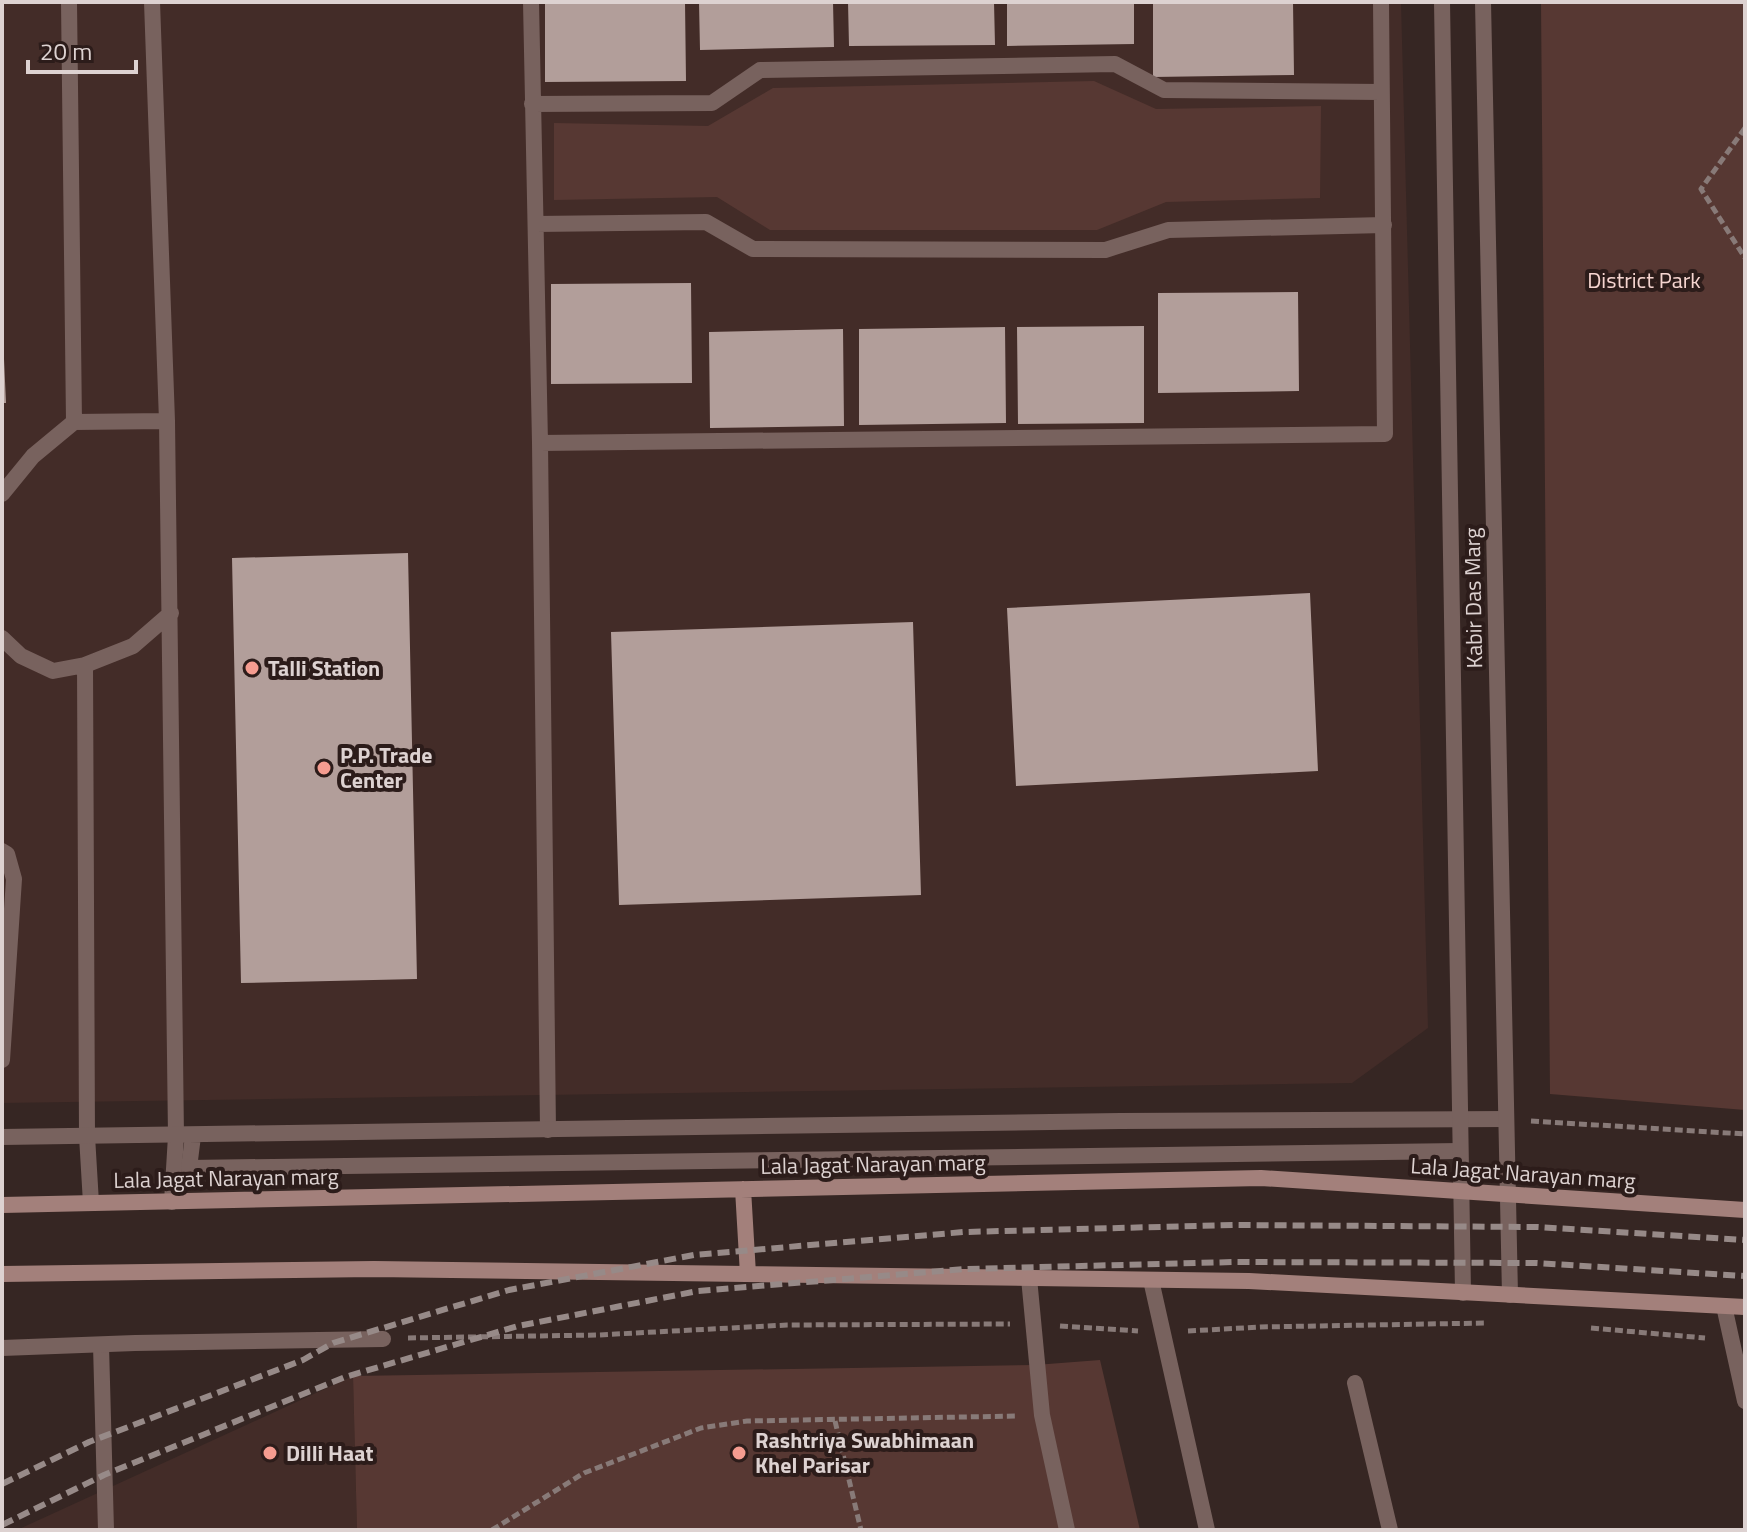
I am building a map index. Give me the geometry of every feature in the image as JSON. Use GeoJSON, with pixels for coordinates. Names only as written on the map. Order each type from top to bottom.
{"type":"FeatureCollection","features":[{"type":"Feature","properties":{"kind":"main road","name":"Lala Jagat Narayan marg"},"geometry":{"type":"LineString","coordinates":[[2,1205],[1261,1178],[1745,1210]]}},
{"type":"Feature","properties":{"kind":"main road"},"geometry":{"type":"LineString","coordinates":[[743,1189],[748,1274]]}},
{"type":"Feature","properties":{"kind":"main road"},"geometry":{"type":"LineString","coordinates":[[2,1274],[374,1269],[1249,1281],[1745,1307]]}},
{"type":"Feature","properties":{"kind":"street"},"geometry":{"type":"LineString","coordinates":[[69,2],[74,422]]}},
{"type":"Feature","properties":{"kind":"street"},"geometry":{"type":"LineString","coordinates":[[152,2],[167,421],[184,1136],[189,1168],[1460,1151]]}},
{"type":"Feature","properties":{"kind":"street"},"geometry":{"type":"LineString","coordinates":[[531,2],[548,1130]]}},
{"type":"Feature","properties":{"kind":"street"},"geometry":{"type":"LineString","coordinates":[[540,443],[1385,434],[1381,2]]}},
{"type":"Feature","properties":{"kind":"street","name":"Kabir Das Marg"},"geometry":{"type":"LineString","coordinates":[[1442,2],[1463,1293]]}},
{"type":"Feature","properties":{"kind":"street","name":"Kabir Das Marg"},"geometry":{"type":"LineString","coordinates":[[1483,2],[1510,1295]]}},
{"type":"Feature","properties":{"kind":"street"},"geometry":{"type":"LineString","coordinates":[[532,104],[712,103],[760,70],[1115,64],[1164,90],[1381,92]]}},
{"type":"Feature","properties":{"kind":"street"},"geometry":{"type":"LineString","coordinates":[[536,224],[706,222],[753,249],[1059,250],[1105,250],[1168,230],[1384,225]]}},
{"type":"Feature","properties":{"kind":"street"},"geometry":{"type":"LineString","coordinates":[[2,494],[33,456],[74,422],[167,421]]}},
{"type":"Feature","properties":{"kind":"street"},"geometry":{"type":"LineString","coordinates":[[2,638],[21,656],[53,671],[85,665],[133,646],[171,613]]}},
{"type":"Feature","properties":{"kind":"street"},"geometry":{"type":"LineString","coordinates":[[85,665],[87,1136],[91,1203]]}},
{"type":"Feature","properties":{"kind":"street"},"geometry":{"type":"LineString","coordinates":[[2,851],[7,854],[14,879],[2,1060]]}},
{"type":"Feature","properties":{"kind":"street"},"geometry":{"type":"LineString","coordinates":[[2,1137],[1506,1119]]}},
{"type":"Feature","properties":{"kind":"street"},"geometry":{"type":"LineString","coordinates":[[172,1202],[184,1136]]}},
{"type":"Feature","properties":{"kind":"street"},"geometry":{"type":"LineString","coordinates":[[1029,1278],[1042,1415],[1067,1530]]}},
{"type":"Feature","properties":{"kind":"street"},"geometry":{"type":"LineString","coordinates":[[1151,1280],[1207,1530]]}},
{"type":"Feature","properties":{"kind":"street"},"geometry":{"type":"LineString","coordinates":[[1724,1306],[1738,1341],[1745,1401]]}},
{"type":"Feature","properties":{"kind":"street"},"geometry":{"type":"LineString","coordinates":[[2,1348],[383,1339]]}},
{"type":"Feature","properties":{"kind":"street"},"geometry":{"type":"LineString","coordinates":[[101,1345],[106,1530]]}},
{"type":"Feature","properties":{"kind":"street"},"geometry":{"type":"LineString","coordinates":[[1355,1383],[1390,1530]]}},
{"type":"Feature","properties":{"kind":"path"},"geometry":{"type":"LineString","coordinates":[[1745,128],[1701,189],[1745,258]]}},
{"type":"Feature","properties":{"kind":"path"},"geometry":{"type":"LineString","coordinates":[[1506,1119],[1745,1134]]}},
{"type":"Feature","properties":{"kind":"path"},"geometry":{"type":"LineString","coordinates":[[383,1339],[598,1335],[787,1325],[1032,1324],[1162,1332],[1488,1323]]}},
{"type":"Feature","properties":{"kind":"path"},"geometry":{"type":"LineString","coordinates":[[1579,1327],[1738,1341]]}},
{"type":"Feature","properties":{"kind":"path"},"geometry":{"type":"LineString","coordinates":[[492,1530],[584,1473],[701,1428],[747,1421],[1042,1415]]}},
{"type":"Feature","properties":{"kind":"path"},"geometry":{"type":"LineString","coordinates":[[835,1421],[861,1530]]}},
{"type":"Feature","properties":{"kind":"shaded area"},"geometry":{"type":"Polygon","coordinates":[[[2,2],[1401,2],[1428,1028],[1352,1083],[2,1103],[2,2]]]}},
{"type":"Feature","properties":{"kind":"shaded area","name":"Dilli Haat"},"geometry":{"type":"Polygon","coordinates":[[[353,1376],[357,1530],[17,1530],[353,1376]]]}},
{"type":"Feature","properties":{"kind":"green space","name":"District Park"},"geometry":{"type":"Polygon","coordinates":[[[1541,2],[1745,2],[1745,1110],[1550,1094],[1541,2]]]}},
{"type":"Feature","properties":{"kind":"green space"},"geometry":{"type":"Polygon","coordinates":[[[1094,81],[1156,109],[1321,106],[1320,198],[1166,202],[1097,230],[770,230],[717,197],[554,200],[554,123],[708,126],[773,88],[1094,81]]]}},
{"type":"Feature","properties":{"kind":"green space","name":"Rashtriya Swabhimaan Khel Parisar"},"geometry":{"type":"Polygon","coordinates":[[[1100,1360],[1140,1530],[357,1530],[353,1376],[1035,1365],[1100,1360]]]}},
{"type":"Feature","properties":{"kind":"building"},"geometry":{"type":"Polygon","coordinates":[[[545,2],[685,2],[686,81],[545,82],[545,2]]]}},
{"type":"Feature","properties":{"kind":"building"},"geometry":{"type":"Polygon","coordinates":[[[699,2],[833,2],[834,47],[700,50],[699,2]]]}},
{"type":"Feature","properties":{"kind":"building"},"geometry":{"type":"Polygon","coordinates":[[[848,2],[994,2],[995,45],[849,46],[848,2]]]}},
{"type":"Feature","properties":{"kind":"building"},"geometry":{"type":"Polygon","coordinates":[[[1007,2],[1134,2],[1134,44],[1007,46],[1007,2]]]}},
{"type":"Feature","properties":{"kind":"building"},"geometry":{"type":"Polygon","coordinates":[[[1153,2],[1293,2],[1294,75],[1153,77],[1153,2]]]}},
{"type":"Feature","properties":{"kind":"building"},"geometry":{"type":"Polygon","coordinates":[[[691,283],[692,383],[551,384],[551,284],[691,283]]]}},
{"type":"Feature","properties":{"kind":"building"},"geometry":{"type":"Polygon","coordinates":[[[1298,292],[1299,391],[1158,393],[1158,293],[1298,292]]]}},
{"type":"Feature","properties":{"kind":"building"},"geometry":{"type":"Polygon","coordinates":[[[1144,326],[1144,423],[1018,424],[1017,327],[1144,326]]]}},
{"type":"Feature","properties":{"kind":"building"},"geometry":{"type":"Polygon","coordinates":[[[1005,327],[1006,423],[859,425],[859,329],[1005,327]]]}},
{"type":"Feature","properties":{"kind":"building"},"geometry":{"type":"Polygon","coordinates":[[[843,329],[844,426],[710,428],[709,332],[843,329]]]}},
{"type":"Feature","properties":{"kind":"building"},"geometry":{"type":"Polygon","coordinates":[[[4,359],[6,403],[2,403],[4,359]]]}},
{"type":"Feature","properties":{"kind":"building","name":"P.P. Trade Center"},"geometry":{"type":"Polygon","coordinates":[[[408,553],[417,979],[241,983],[232,558],[408,553]]]}},
{"type":"Feature","properties":{"kind":"building"},"geometry":{"type":"Polygon","coordinates":[[[1310,593],[1318,771],[1016,786],[1007,608],[1310,593]]]}},
{"type":"Feature","properties":{"kind":"building"},"geometry":{"type":"Polygon","coordinates":[[[913,622],[921,895],[619,905],[611,632],[913,622]]]}},
{"type":"Feature","properties":{"kind":"railway"},"geometry":{"type":"LineString","coordinates":[[2,1484],[89,1442],[303,1360],[333,1343],[509,1290],[694,1255],[964,1232],[1233,1225],[1538,1227],[1745,1240]]}},
{"type":"Feature","properties":{"kind":"railway"},"geometry":{"type":"LineString","coordinates":[[2,1525],[104,1475],[345,1377],[518,1326],[698,1291],[966,1269],[1234,1262],[1537,1263],[1745,1276]]}},
{"type":"Feature","properties":{"kind":"place","name":"Talli Station"},"geometry":{"type":"Point","coordinates":[252,668]}},
{"type":"Feature","properties":{"kind":"place","name":"P.P. Trade Center"},"geometry":{"type":"Point","coordinates":[324,768]}},
{"type":"Feature","properties":{"kind":"place","name":"Dilli Haat"},"geometry":{"type":"Point","coordinates":[270,1453]}},
{"type":"Feature","properties":{"kind":"place","name":"Rashtriya Swabhimaan Khel Parisar"},"geometry":{"type":"Point","coordinates":[739,1453]}}]}
